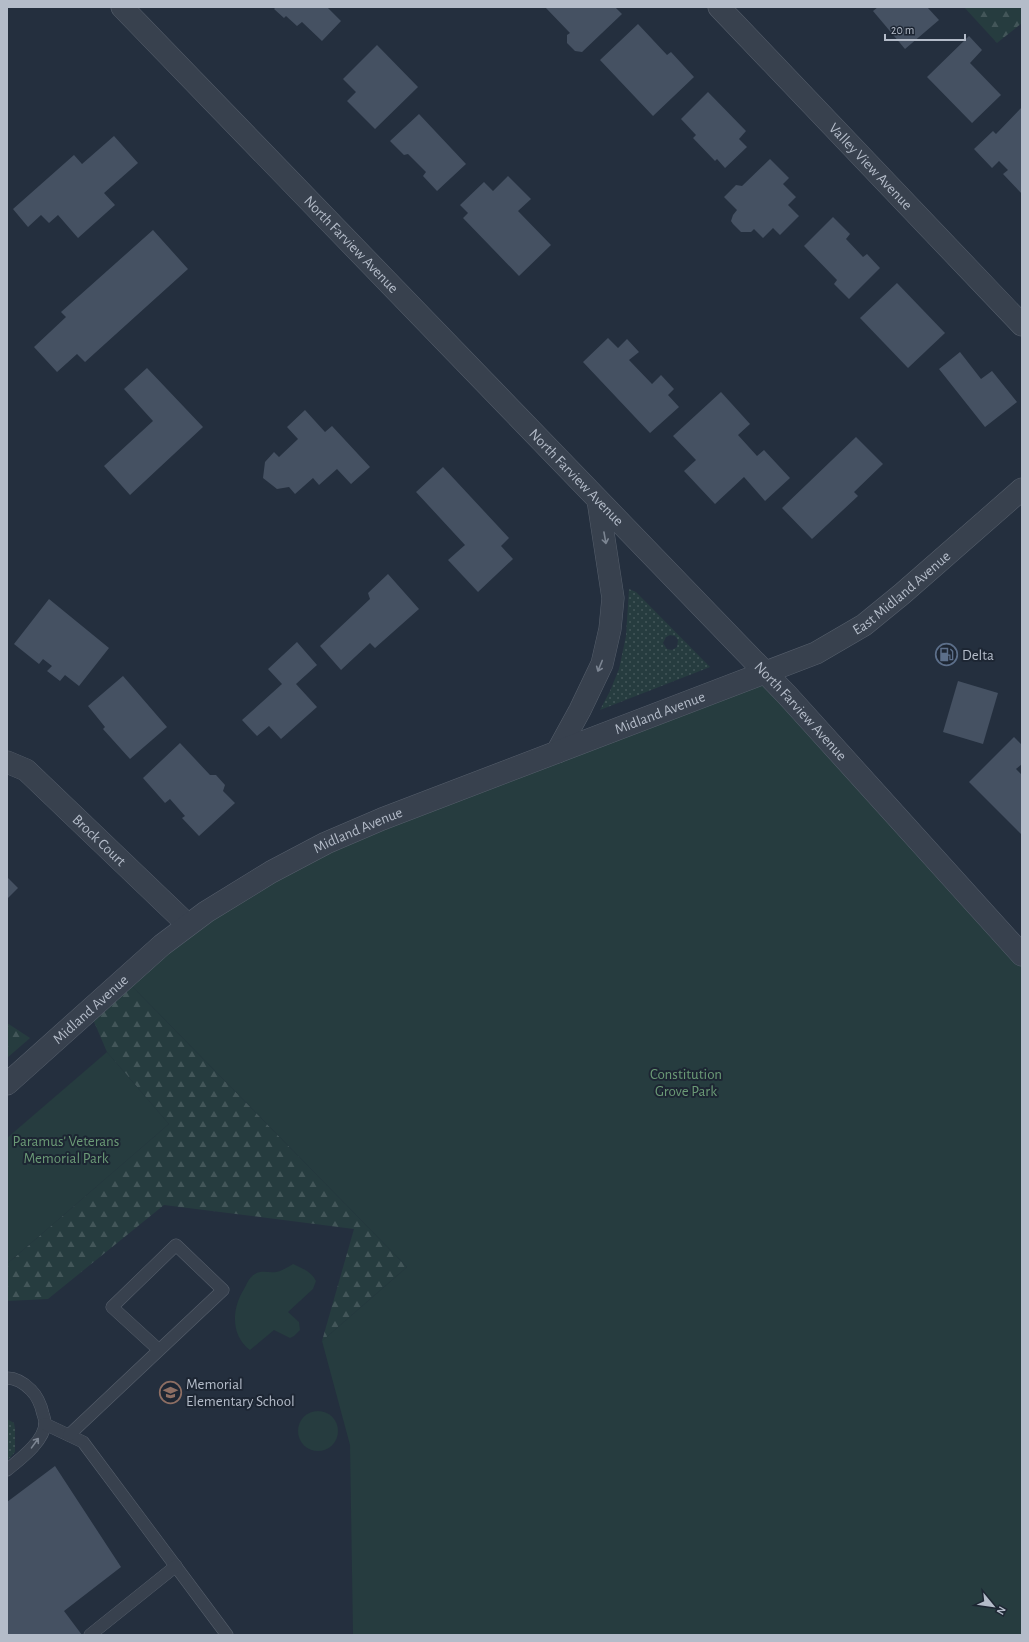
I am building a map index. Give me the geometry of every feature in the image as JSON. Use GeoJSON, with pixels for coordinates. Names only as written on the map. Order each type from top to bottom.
{"type":"FeatureCollection","features":[{"type":"Feature","properties":{"kind":"street","name":"North Farview Avenue"},"geometry":{"type":"LineString","coordinates":[[122,7],[792,701],[1022,955]]}},
{"type":"Feature","properties":{"kind":"street","name":"Valley View Avenue"},"geometry":{"type":"LineString","coordinates":[[720,7],[1022,325]]}},
{"type":"Feature","properties":{"kind":"street","name":"East Midland Avenue"},"geometry":{"type":"LineString","coordinates":[[765,673],[816,653],[864,625],[902,594],[1022,489]]}},
{"type":"Feature","properties":{"kind":"street"},"geometry":{"type":"LineString","coordinates":[[557,752],[580,710],[602,664],[610,629],[613,598],[598,500]]}},
{"type":"Feature","properties":{"kind":"street","name":"Midland Avenue"},"geometry":{"type":"LineString","coordinates":[[7,1084],[162,945],[206,912],[271,872],[326,843],[382,819],[765,673]]}},
{"type":"Feature","properties":{"kind":"street","name":"Brock Court"},"geometry":{"type":"LineString","coordinates":[[7,762],[26,770],[76,816],[188,925]]}},
{"type":"Feature","properties":{"kind":"lane"},"geometry":{"type":"LineString","coordinates":[[69,1435],[223,1290],[176,1245],[112,1307],[159,1350]]}},
{"type":"Feature","properties":{"kind":"lane"},"geometry":{"type":"LineString","coordinates":[[7,1378],[11,1378],[25,1385],[37,1396],[42,1407],[45,1424],[42,1434],[32,1448],[7,1470]]}},
{"type":"Feature","properties":{"kind":"lane"},"geometry":{"type":"LineString","coordinates":[[45,1424],[83,1442],[227,1635]]}},
{"type":"Feature","properties":{"kind":"lane"},"geometry":{"type":"LineString","coordinates":[[90,1635],[176,1566]]}},
{"type":"Feature","properties":{"kind":"green space"},"geometry":{"type":"Polygon","coordinates":[[[964,7],[1022,7],[1022,23],[997,43],[964,7]]]}},
{"type":"Feature","properties":{"kind":"green space"},"geometry":{"type":"Polygon","coordinates":[[[629,589],[636,592],[710,667],[600,710],[619,669],[626,636],[629,589]],[[670,635],[666,637],[663,643],[667,649],[672,650],[677,647],[678,640],[675,636],[670,635]]]}},
{"type":"Feature","properties":{"kind":"green space","name":"Constitution Grove Park"},"geometry":{"type":"Polygon","coordinates":[[[765,673],[1022,955],[1022,1635],[353,1635],[350,1445],[322,1341],[407,1267],[124,978],[271,872],[765,673]]]}},
{"type":"Feature","properties":{"kind":"green space"},"geometry":{"type":"Polygon","coordinates":[[[124,978],[407,1267],[322,1341],[354,1229],[164,1205],[48,1299],[7,1301],[7,1264],[169,1124],[107,1052],[89,1010],[124,978]]]}},
{"type":"Feature","properties":{"kind":"green space"},"geometry":{"type":"Polygon","coordinates":[[[7,1023],[30,1038],[7,1058],[7,1023]]]}},
{"type":"Feature","properties":{"kind":"green space","name":"Paramus' Veterans Memorial Park"},"geometry":{"type":"Polygon","coordinates":[[[107,1052],[169,1124],[7,1264],[7,1138],[107,1052]]]}},
{"type":"Feature","properties":{"kind":"green space"},"geometry":{"type":"Polygon","coordinates":[[[293,1264],[309,1273],[316,1281],[313,1289],[288,1312],[299,1322],[300,1330],[290,1338],[274,1330],[250,1350],[239,1337],[236,1329],[235,1313],[240,1296],[253,1275],[260,1272],[278,1271],[293,1264]]]}},
{"type":"Feature","properties":{"kind":"green space"},"geometry":{"type":"Polygon","coordinates":[[[322,1411],[329,1414],[335,1420],[338,1431],[337,1439],[329,1448],[322,1451],[314,1451],[307,1448],[299,1439],[298,1427],[301,1420],[310,1412],[322,1411]]]}},
{"type":"Feature","properties":{"kind":"green space"},"geometry":{"type":"Polygon","coordinates":[[[7,1419],[14,1423],[15,1452],[7,1461],[7,1419]]]}},
{"type":"Feature","properties":{"kind":"building"},"geometry":{"type":"Polygon","coordinates":[[[276,7],[327,7],[341,21],[322,41],[302,22],[297,26],[286,16],[284,18],[274,9],[276,7]]]}},
{"type":"Feature","properties":{"kind":"building"},"geometry":{"type":"Polygon","coordinates":[[[545,7],[615,7],[622,14],[582,52],[575,51],[567,43],[567,35],[570,33],[545,7]]]}},
{"type":"Feature","properties":{"kind":"building"},"geometry":{"type":"Polygon","coordinates":[[[878,7],[927,7],[939,20],[905,49],[873,11],[878,7]]]}},
{"type":"Feature","properties":{"kind":"building"},"geometry":{"type":"Polygon","coordinates":[[[638,24],[667,55],[671,52],[694,77],[653,116],[600,60],[638,24]]]}},
{"type":"Feature","properties":{"kind":"building"},"geometry":{"type":"Polygon","coordinates":[[[969,36],[982,50],[970,63],[1001,95],[972,123],[927,77],[969,36]]]}},
{"type":"Feature","properties":{"kind":"building"},"geometry":{"type":"Polygon","coordinates":[[[377,45],[418,87],[375,129],[347,101],[356,92],[343,79],[377,45]]]}},
{"type":"Feature","properties":{"kind":"building"},"geometry":{"type":"Polygon","coordinates":[[[708,92],[746,131],[739,139],[747,147],[725,168],[717,159],[715,161],[693,138],[696,135],[681,119],[708,92]]]}},
{"type":"Feature","properties":{"kind":"building"},"geometry":{"type":"Polygon","coordinates":[[[1022,107],[1022,194],[1003,174],[1008,170],[999,161],[992,168],[974,149],[993,131],[996,134],[1022,107]]]}},
{"type":"Feature","properties":{"kind":"building"},"geometry":{"type":"Polygon","coordinates":[[[419,114],[466,164],[437,191],[423,176],[426,172],[408,154],[404,155],[390,141],[419,114]]]}},
{"type":"Feature","properties":{"kind":"building"},"geometry":{"type":"Polygon","coordinates":[[[114,136],[138,163],[104,193],[115,205],[78,238],[58,215],[49,223],[41,215],[28,227],[13,209],[74,155],[82,164],[114,136]]]}},
{"type":"Feature","properties":{"kind":"building"},"geometry":{"type":"Polygon","coordinates":[[[770,159],[789,178],[783,184],[796,197],[788,205],[799,216],[780,235],[773,228],[763,238],[754,229],[751,232],[741,232],[733,224],[731,221],[737,210],[724,197],[736,185],[742,186],[770,159]]]}},
{"type":"Feature","properties":{"kind":"building"},"geometry":{"type":"Polygon","coordinates":[[[508,176],[531,199],[518,211],[551,245],[519,276],[463,218],[468,213],[460,205],[484,182],[493,191],[508,176]]]}},
{"type":"Feature","properties":{"kind":"building"},"geometry":{"type":"Polygon","coordinates":[[[833,217],[850,234],[846,239],[863,257],[867,254],[880,268],[849,299],[834,284],[837,280],[804,246],[833,217]]]}},
{"type":"Feature","properties":{"kind":"building"},"geometry":{"type":"Polygon","coordinates":[[[153,230],[188,269],[85,362],[77,354],[57,372],[34,347],[66,317],[61,312],[153,230]]]}},
{"type":"Feature","properties":{"kind":"building"},"geometry":{"type":"Polygon","coordinates":[[[897,283],[945,333],[908,368],[860,318],[897,283]]]}},
{"type":"Feature","properties":{"kind":"building"},"geometry":{"type":"Polygon","coordinates":[[[608,338],[618,348],[627,339],[639,352],[629,360],[652,384],[661,375],[674,389],[668,395],[679,407],[650,433],[583,362],[608,338]]]}},
{"type":"Feature","properties":{"kind":"building"},"geometry":{"type":"Polygon","coordinates":[[[960,352],[981,379],[992,371],[1017,402],[985,427],[939,369],[960,352]]]}},
{"type":"Feature","properties":{"kind":"building"},"geometry":{"type":"Polygon","coordinates":[[[147,368],[203,427],[130,495],[104,466],[153,421],[124,389],[147,368]]]}},
{"type":"Feature","properties":{"kind":"building"},"geometry":{"type":"Polygon","coordinates":[[[721,392],[750,424],[738,435],[757,456],[764,450],[790,478],[765,501],[744,477],[715,504],[684,471],[696,460],[673,436],[721,392]]]}},
{"type":"Feature","properties":{"kind":"building"},"geometry":{"type":"Polygon","coordinates":[[[305,410],[325,432],[332,426],[370,467],[351,484],[337,469],[319,485],[313,478],[295,494],[289,487],[277,489],[263,478],[265,462],[274,452],[279,457],[298,439],[287,427],[305,410]]]}},
{"type":"Feature","properties":{"kind":"building"},"geometry":{"type":"Polygon","coordinates":[[[856,437],[883,464],[854,492],[858,496],[812,539],[782,508],[856,437]]]}},
{"type":"Feature","properties":{"kind":"building"},"geometry":{"type":"Polygon","coordinates":[[[443,467],[509,538],[501,546],[513,559],[478,592],[448,560],[465,545],[416,492],[443,467]]]}},
{"type":"Feature","properties":{"kind":"building"},"geometry":{"type":"Polygon","coordinates":[[[388,574],[419,609],[375,648],[370,643],[341,670],[320,646],[370,599],[368,593],[388,574]]]}},
{"type":"Feature","properties":{"kind":"building"},"geometry":{"type":"Polygon","coordinates":[[[49,599],[109,648],[79,686],[65,675],[60,681],[47,671],[52,666],[43,659],[39,664],[14,644],[49,599]]]}},
{"type":"Feature","properties":{"kind":"building"},"geometry":{"type":"Polygon","coordinates":[[[297,642],[317,665],[296,684],[317,707],[281,739],[269,726],[257,736],[242,720],[282,684],[268,669],[297,642]]]}},
{"type":"Feature","properties":{"kind":"building"},"geometry":{"type":"Polygon","coordinates":[[[123,676],[167,727],[130,759],[103,729],[105,727],[88,706],[123,676]]]}},
{"type":"Feature","properties":{"kind":"building"},"geometry":{"type":"Polygon","coordinates":[[[958,681],[998,693],[983,744],[943,732],[958,681]]]}},
{"type":"Feature","properties":{"kind":"building"},"geometry":{"type":"Polygon","coordinates":[[[1014,737],[1022,745],[1022,764],[1016,769],[1022,775],[1022,835],[969,782],[1014,737]]]}},
{"type":"Feature","properties":{"kind":"building"},"geometry":{"type":"Polygon","coordinates":[[[180,743],[210,775],[216,775],[225,785],[223,791],[235,803],[199,836],[182,818],[185,816],[170,799],[165,803],[143,778],[180,743]]]}},
{"type":"Feature","properties":{"kind":"building"},"geometry":{"type":"Polygon","coordinates":[[[7,877],[18,888],[7,899],[7,877]]]}},
{"type":"Feature","properties":{"kind":"building"},"geometry":{"type":"Polygon","coordinates":[[[55,1466],[121,1567],[64,1611],[82,1635],[7,1635],[7,1502],[55,1466]]]}},
{"type":"Feature","properties":{"kind":"place","name":"Delta"},"geometry":{"type":"Point","coordinates":[947,655]}},
{"type":"Feature","properties":{"kind":"place","name":"Memorial Elementary School"},"geometry":{"type":"Point","coordinates":[171,1393]}}]}
